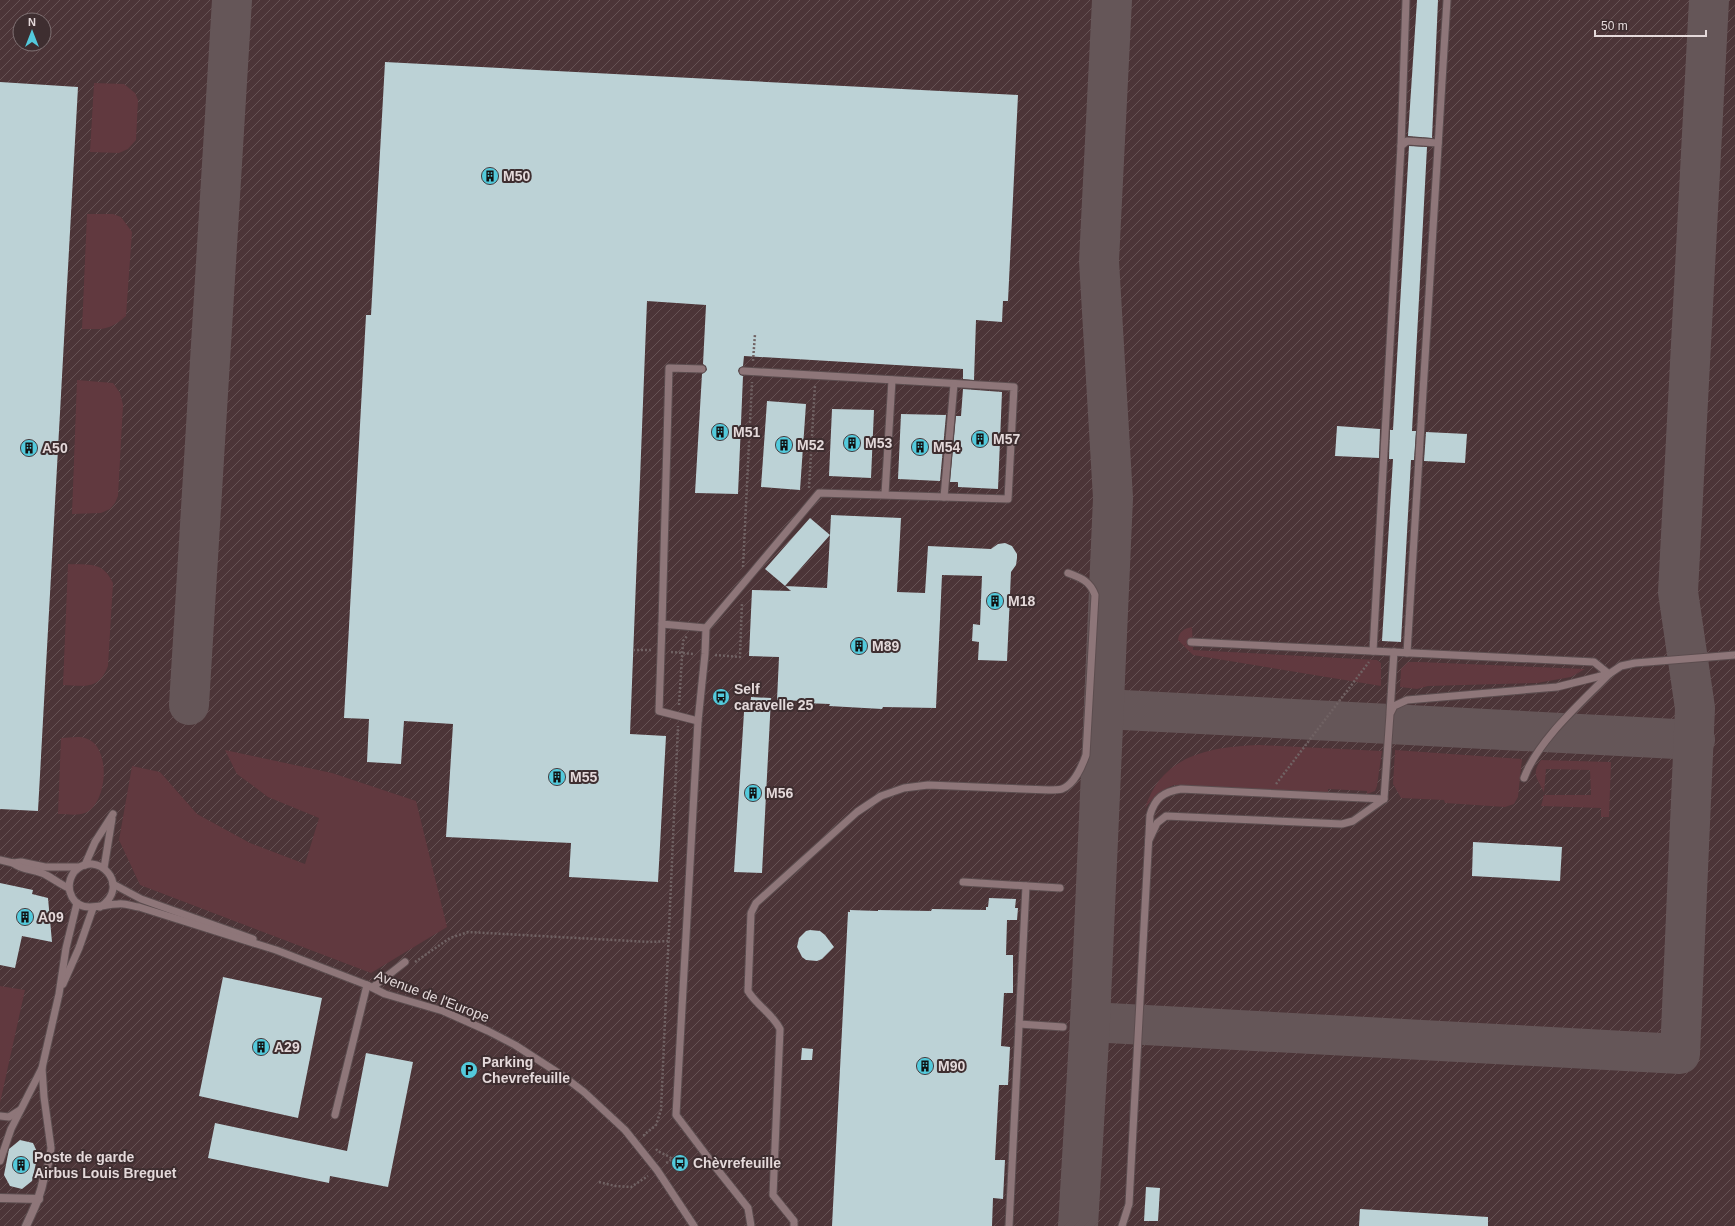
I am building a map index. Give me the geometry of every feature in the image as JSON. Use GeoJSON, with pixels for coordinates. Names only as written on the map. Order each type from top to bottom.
{"type":"FeatureCollection","features":[{"type":"Feature","properties":{"kind":"street"},"geometry":{"type":"LineString","coordinates":[[26,1226],[39,1199],[44,1177]]}},
{"type":"Feature","properties":{"kind":"street"},"geometry":{"type":"LineString","coordinates":[[0,1198],[39,1199]]}},
{"type":"Feature","properties":{"kind":"lane"},"geometry":{"type":"LineString","coordinates":[[1373,651],[1401,146],[1406,0]]}},
{"type":"Feature","properties":{"kind":"lane"},"geometry":{"type":"LineString","coordinates":[[1407,653],[1447,0]]}},
{"type":"Feature","properties":{"kind":"lane"},"geometry":{"type":"LineString","coordinates":[[1401,146],[1407,141],[1438,143]]}},
{"type":"Feature","properties":{"kind":"lane"},"geometry":{"type":"LineString","coordinates":[[698,721],[659,711],[669,368],[702,368]]}},
{"type":"Feature","properties":{"kind":"lane"},"geometry":{"type":"LineString","coordinates":[[743,371],[1014,387],[1008,499],[820,493],[706,628],[705,654],[698,721],[676,1115],[748,1208],[751,1226]]}},
{"type":"Feature","properties":{"kind":"lane"},"geometry":{"type":"LineString","coordinates":[[885,494],[892,380]]}},
{"type":"Feature","properties":{"kind":"lane"},"geometry":{"type":"LineString","coordinates":[[944,497],[954,384]]}},
{"type":"Feature","properties":{"kind":"lane"},"geometry":{"type":"LineString","coordinates":[[794,1226],[794,1221],[773,1195],[780,1029],[775,1018],[753,1001],[748,991],[751,912],[756,903],[856,812],[881,796],[904,788],[928,785],[1049,790],[1063,788],[1072,782],[1082,766],[1086,755],[1095,595],[1092,587],[1086,580],[1068,573]]}},
{"type":"Feature","properties":{"kind":"lane"},"geometry":{"type":"LineString","coordinates":[[662,624],[706,628]]}},
{"type":"Feature","properties":{"kind":"lane"},"geometry":{"type":"LineString","coordinates":[[1191,642],[1594,662],[1609,674]]}},
{"type":"Feature","properties":{"kind":"lane"},"geometry":{"type":"LineString","coordinates":[[1384,799],[1394,652]]}},
{"type":"Feature","properties":{"kind":"lane"},"geometry":{"type":"LineString","coordinates":[[1524,778],[1529,764],[1545,742],[1609,674],[1621,666],[1635,662],[1735,655]]}},
{"type":"Feature","properties":{"kind":"lane"},"geometry":{"type":"LineString","coordinates":[[1390,714],[1394,706],[1407,700],[1557,687],[1609,674]]}},
{"type":"Feature","properties":{"kind":"lane"},"geometry":{"type":"LineString","coordinates":[[1122,1226],[1130,1204],[1150,815],[1154,803],[1161,796],[1171,791],[1181,790],[1384,799]]}},
{"type":"Feature","properties":{"kind":"lane"},"geometry":{"type":"LineString","coordinates":[[1149,840],[1157,823],[1166,816],[1342,824],[1353,821],[1384,799]]}},
{"type":"Feature","properties":{"kind":"lane"},"geometry":{"type":"LineString","coordinates":[[104,868],[113,814],[82,866],[73,873],[70,880],[69,888],[76,903],[84,907],[119,904],[139,907],[276,950]]}},
{"type":"Feature","properties":{"kind":"lane"},"geometry":{"type":"LineString","coordinates":[[0,860],[13,863],[21,862],[45,868],[92,864],[104,868],[110,875],[113,884],[110,898],[96,907],[59,994]]}},
{"type":"Feature","properties":{"kind":"lane"},"geometry":{"type":"LineString","coordinates":[[13,863],[18,868],[46,874],[58,884],[69,888]]}},
{"type":"Feature","properties":{"kind":"lane"},"geometry":{"type":"LineString","coordinates":[[963,882],[1060,888]]}},
{"type":"Feature","properties":{"kind":"lane"},"geometry":{"type":"LineString","coordinates":[[113,884],[141,899],[242,934],[276,950]]}},
{"type":"Feature","properties":{"kind":"lane"},"geometry":{"type":"LineString","coordinates":[[1009,1226],[1026,886]]}},
{"type":"Feature","properties":{"kind":"lane"},"geometry":{"type":"LineString","coordinates":[[0,1161],[11,1129],[42,1068],[59,994],[66,948],[76,903]]}},
{"type":"Feature","properties":{"kind":"lane","name":"Avenue de l'Europe"},"geometry":{"type":"LineString","coordinates":[[276,950],[370,986],[385,994],[443,1012],[468,1022],[515,1045],[543,1062],[605,1110],[626,1130],[657,1170],[694,1226]]}},
{"type":"Feature","properties":{"kind":"lane"},"geometry":{"type":"LineString","coordinates":[[335,1115],[370,986],[408,964]]}},
{"type":"Feature","properties":{"kind":"lane"},"geometry":{"type":"LineString","coordinates":[[1019,1024],[1063,1027]]}},
{"type":"Feature","properties":{"kind":"lane"},"geometry":{"type":"LineString","coordinates":[[42,1068],[44,1097],[51,1148],[49,1162],[44,1177]]}},
{"type":"Feature","properties":{"kind":"lane"},"geometry":{"type":"LineString","coordinates":[[0,1116],[9,1117],[20,1110],[26,1100]]}},
{"type":"Feature","properties":{"kind":"path"},"geometry":{"type":"LineString","coordinates":[[809,492],[815,375]]}},
{"type":"Feature","properties":{"kind":"path"},"geometry":{"type":"LineString","coordinates":[[682,653],[740,657],[743,569],[748,563]]}},
{"type":"Feature","properties":{"kind":"path"},"geometry":{"type":"LineString","coordinates":[[1268,794],[1369,662]]}},
{"type":"Feature","properties":{"kind":"path"},"geometry":{"type":"LineString","coordinates":[[408,964],[450,938],[468,932],[650,942],[668,941]]}},
{"type":"Feature","properties":{"kind":"path"},"geometry":{"type":"LineString","coordinates":[[599,1182],[630,1188],[672,1159]]}},
{"type":"Feature","properties":{"kind":"shaded area"},"geometry":{"type":"Polygon","coordinates":[[[0,0],[1735,0],[1735,1226],[0,1226],[0,0]]]}},
{"type":"Feature","properties":{"kind":"shaded area"},"geometry":{"type":"Polygon","coordinates":[[[94,83],[124,84],[135,93],[138,100],[136,140],[128,149],[119,153],[90,152],[94,83]]]}},
{"type":"Feature","properties":{"kind":"shaded area"},"geometry":{"type":"Polygon","coordinates":[[[87,214],[113,214],[121,217],[132,232],[126,316],[110,327],[101,329],[82,329],[87,214]]]}},
{"type":"Feature","properties":{"kind":"shaded area"},"geometry":{"type":"Polygon","coordinates":[[[77,380],[113,383],[120,393],[123,405],[118,496],[110,509],[101,513],[72,514],[77,380]]]}},
{"type":"Feature","properties":{"kind":"shaded area"},"geometry":{"type":"Polygon","coordinates":[[[68,564],[89,565],[100,568],[105,571],[113,583],[108,666],[104,674],[96,683],[85,686],[63,685],[68,564]]]}},
{"type":"Feature","properties":{"kind":"shaded area"},"geometry":{"type":"Polygon","coordinates":[[[1192,627],[1193,650],[1377,660],[1381,663],[1381,686],[1193,655],[1178,640],[1179,634],[1182,631],[1192,627]]]}},
{"type":"Feature","properties":{"kind":"shaded area"},"geometry":{"type":"Polygon","coordinates":[[[1408,662],[1585,669],[1571,677],[1537,683],[1428,686],[1417,689],[1400,687],[1401,669],[1408,662]]]}},
{"type":"Feature","properties":{"kind":"shaded area"},"geometry":{"type":"Polygon","coordinates":[[[61,738],[85,738],[94,743],[100,751],[104,775],[102,787],[93,807],[82,814],[58,814],[61,738]]]}},
{"type":"Feature","properties":{"kind":"shaded area"},"geometry":{"type":"Polygon","coordinates":[[[1259,745],[1382,751],[1377,786],[1375,791],[1367,794],[1367,791],[1328,789],[1328,793],[1174,785],[1158,794],[1145,808],[1153,790],[1163,776],[1175,765],[1190,757],[1205,752],[1222,748],[1259,745]]]}},
{"type":"Feature","properties":{"kind":"shaded area"},"geometry":{"type":"Polygon","coordinates":[[[225,750],[332,773],[416,801],[447,927],[371,973],[140,885],[119,840],[132,766],[160,772],[197,814],[250,843],[305,864],[319,818],[268,797],[237,774],[225,750]]]}},
{"type":"Feature","properties":{"kind":"shaded area"},"geometry":{"type":"Polygon","coordinates":[[[1395,750],[1522,759],[1518,797],[1514,804],[1505,807],[1445,803],[1444,800],[1401,798],[1393,784],[1395,750]]]}},
{"type":"Feature","properties":{"kind":"shaded area"},"geometry":{"type":"Polygon","coordinates":[[[1541,760],[1611,762],[1609,817],[1601,817],[1601,808],[1541,806],[1544,795],[1591,795],[1590,770],[1546,769],[1544,792],[1536,776],[1536,769],[1541,760]]]}},
{"type":"Feature","properties":{"kind":"shaded area"},"geometry":{"type":"Polygon","coordinates":[[[0,986],[25,990],[0,1103],[0,986]]]}},
{"type":"Feature","properties":{"kind":"building"},"geometry":{"type":"Polygon","coordinates":[[[1417,0],[1438,0],[1432,138],[1408,136],[1417,0]]]}},
{"type":"Feature","properties":{"kind":"building"},"geometry":{"type":"Polygon","coordinates":[[[385,62],[1018,95],[1008,301],[1003,301],[1002,322],[976,320],[974,380],[963,379],[963,369],[744,356],[743,366],[739,368],[738,371],[740,375],[743,376],[738,494],[695,493],[702,374],[707,370],[706,366],[703,364],[706,305],[647,301],[630,734],[666,736],[658,882],[569,877],[571,843],[446,837],[453,724],[404,721],[401,764],[367,762],[369,719],[344,718],[366,315],[371,315],[385,62]]]}},
{"type":"Feature","properties":{"kind":"building","name":"A50"},"geometry":{"type":"Polygon","coordinates":[[[0,82],[78,87],[38,811],[0,809],[0,82]]]}},
{"type":"Feature","properties":{"kind":"building"},"geometry":{"type":"Polygon","coordinates":[[[1409,146],[1427,147],[1412,431],[1416,431],[1414,460],[1411,460],[1401,642],[1382,641],[1393,459],[1389,459],[1390,430],[1393,430],[1409,146]]]}},
{"type":"Feature","properties":{"kind":"building","name":"M57"},"geometry":{"type":"Polygon","coordinates":[[[963,389],[1002,392],[998,489],[958,487],[958,482],[950,482],[956,416],[961,416],[963,389]]]}},
{"type":"Feature","properties":{"kind":"building","name":"M52"},"geometry":{"type":"Polygon","coordinates":[[[767,401],[806,404],[800,490],[761,487],[767,401]]]}},
{"type":"Feature","properties":{"kind":"building","name":"M53"},"geometry":{"type":"Polygon","coordinates":[[[832,409],[874,410],[871,478],[829,476],[832,409]]]}},
{"type":"Feature","properties":{"kind":"building","name":"M54"},"geometry":{"type":"Polygon","coordinates":[[[901,414],[946,415],[940,481],[898,479],[901,414]]]}},
{"type":"Feature","properties":{"kind":"building"},"geometry":{"type":"Polygon","coordinates":[[[1337,426],[1380,429],[1379,458],[1335,456],[1337,426]]]}},
{"type":"Feature","properties":{"kind":"building"},"geometry":{"type":"Polygon","coordinates":[[[1426,432],[1467,434],[1465,463],[1424,461],[1426,432]]]}},
{"type":"Feature","properties":{"kind":"building","name":"M89"},"geometry":{"type":"Polygon","coordinates":[[[831,515],[901,518],[897,592],[925,593],[928,546],[991,549],[998,544],[1005,543],[1012,546],[1017,554],[1017,558],[1016,565],[1011,572],[1007,661],[978,660],[979,642],[972,641],[973,624],[980,625],[982,576],[942,575],[936,708],[883,707],[882,709],[829,706],[830,704],[777,700],[779,657],[749,656],[752,590],[791,591],[785,586],[827,588],[831,515]]]}},
{"type":"Feature","properties":{"kind":"building"},"geometry":{"type":"Polygon","coordinates":[[[810,518],[830,535],[785,586],[765,569],[810,518]]]}},
{"type":"Feature","properties":{"kind":"building","name":"M56"},"geometry":{"type":"Polygon","coordinates":[[[751,697],[771,698],[762,873],[734,872],[744,712],[750,712],[751,697]]]}},
{"type":"Feature","properties":{"kind":"building"},"geometry":{"type":"Polygon","coordinates":[[[1473,842],[1562,847],[1560,881],[1472,876],[1473,842]]]}},
{"type":"Feature","properties":{"kind":"building","name":"A09"},"geometry":{"type":"Polygon","coordinates":[[[0,883],[33,890],[32,894],[48,898],[52,942],[22,936],[15,968],[0,965],[0,883]]]}},
{"type":"Feature","properties":{"kind":"building","name":"M90"},"geometry":{"type":"Polygon","coordinates":[[[989,898],[1016,899],[1015,908],[1018,908],[1017,920],[1007,920],[1006,955],[1013,955],[1013,993],[1004,993],[1001,1046],[1010,1047],[1008,1085],[999,1085],[995,1160],[1005,1160],[1003,1199],[993,1198],[992,1226],[832,1226],[848,912],[850,912],[850,910],[986,910],[986,907],[988,907],[989,898]]]}},
{"type":"Feature","properties":{"kind":"building"},"geometry":{"type":"Polygon","coordinates":[[[806,931],[820,931],[834,947],[822,959],[817,961],[806,960],[802,957],[797,947],[799,938],[806,931]]]}},
{"type":"Feature","properties":{"kind":"building","name":"A29"},"geometry":{"type":"Polygon","coordinates":[[[223,977],[322,998],[298,1118],[199,1096],[223,977]]]}},
{"type":"Feature","properties":{"kind":"building"},"geometry":{"type":"Polygon","coordinates":[[[802,1048],[813,1049],[812,1060],[801,1060],[802,1048]]]}},
{"type":"Feature","properties":{"kind":"building"},"geometry":{"type":"Polygon","coordinates":[[[366,1053],[413,1062],[388,1187],[330,1176],[329,1183],[208,1158],[215,1123],[347,1151],[366,1053]]]}},
{"type":"Feature","properties":{"kind":"building","name":"Poste de garde Airbus Louis Breguet"},"geometry":{"type":"Polygon","coordinates":[[[20,1140],[33,1143],[38,1154],[32,1181],[22,1189],[10,1186],[4,1175],[9,1149],[20,1140]]]}},
{"type":"Feature","properties":{"kind":"building"},"geometry":{"type":"Polygon","coordinates":[[[1146,1187],[1160,1188],[1158,1221],[1144,1221],[1146,1187]]]}},
{"type":"Feature","properties":{"kind":"building"},"geometry":{"type":"Polygon","coordinates":[[[1360,1209],[1488,1217],[1488,1226],[1359,1226],[1360,1209]]]}},
{"type":"Feature","properties":{"kind":"taxiway"},"geometry":{"type":"LineString","coordinates":[[189,705],[232,0]]}},
{"type":"Feature","properties":{"kind":"taxiway"},"geometry":{"type":"LineString","coordinates":[[1078,1226],[1090,1022],[1113,498],[1099,261],[1112,0]]}},
{"type":"Feature","properties":{"kind":"taxiway"},"geometry":{"type":"LineString","coordinates":[[1090,1022],[1680,1054],[1695,708],[1678,592],[1709,0]]}},
{"type":"Feature","properties":{"kind":"taxiway"},"geometry":{"type":"LineString","coordinates":[[1104,709],[1695,740]]}},
{"type":"Feature","properties":{"kind":"place","name":"M50"},"geometry":{"type":"Point","coordinates":[490,176]}},
{"type":"Feature","properties":{"kind":"place","name":"M51"},"geometry":{"type":"Point","coordinates":[720,432]}},
{"type":"Feature","properties":{"kind":"place","name":"M57"},"geometry":{"type":"Point","coordinates":[980,439]}},
{"type":"Feature","properties":{"kind":"place","name":"M53"},"geometry":{"type":"Point","coordinates":[852,443]}},
{"type":"Feature","properties":{"kind":"place","name":"M52"},"geometry":{"type":"Point","coordinates":[784,445]}},
{"type":"Feature","properties":{"kind":"place","name":"M54"},"geometry":{"type":"Point","coordinates":[920,447]}},
{"type":"Feature","properties":{"kind":"place","name":"A50"},"geometry":{"type":"Point","coordinates":[29,448]}},
{"type":"Feature","properties":{"kind":"place","name":"M18"},"geometry":{"type":"Point","coordinates":[995,601]}},
{"type":"Feature","properties":{"kind":"place","name":"M89"},"geometry":{"type":"Point","coordinates":[859,646]}},
{"type":"Feature","properties":{"kind":"place","name":"Self caravelle 25"},"geometry":{"type":"Point","coordinates":[721,697]}},
{"type":"Feature","properties":{"kind":"place","name":"M55"},"geometry":{"type":"Point","coordinates":[557,777]}},
{"type":"Feature","properties":{"kind":"place","name":"M56"},"geometry":{"type":"Point","coordinates":[753,793]}},
{"type":"Feature","properties":{"kind":"place","name":"A09"},"geometry":{"type":"Point","coordinates":[25,917]}},
{"type":"Feature","properties":{"kind":"place","name":"A29"},"geometry":{"type":"Point","coordinates":[261,1047]}},
{"type":"Feature","properties":{"kind":"place","name":"M90"},"geometry":{"type":"Point","coordinates":[925,1066]}},
{"type":"Feature","properties":{"kind":"place","name":"Parking Chevrefeuille"},"geometry":{"type":"Point","coordinates":[469,1070]}},
{"type":"Feature","properties":{"kind":"place","name":"Chèvrefeuille"},"geometry":{"type":"Point","coordinates":[680,1163]}},
{"type":"Feature","properties":{"kind":"place","name":"Poste de garde Airbus Louis Breguet"},"geometry":{"type":"Point","coordinates":[21,1165]}}]}
